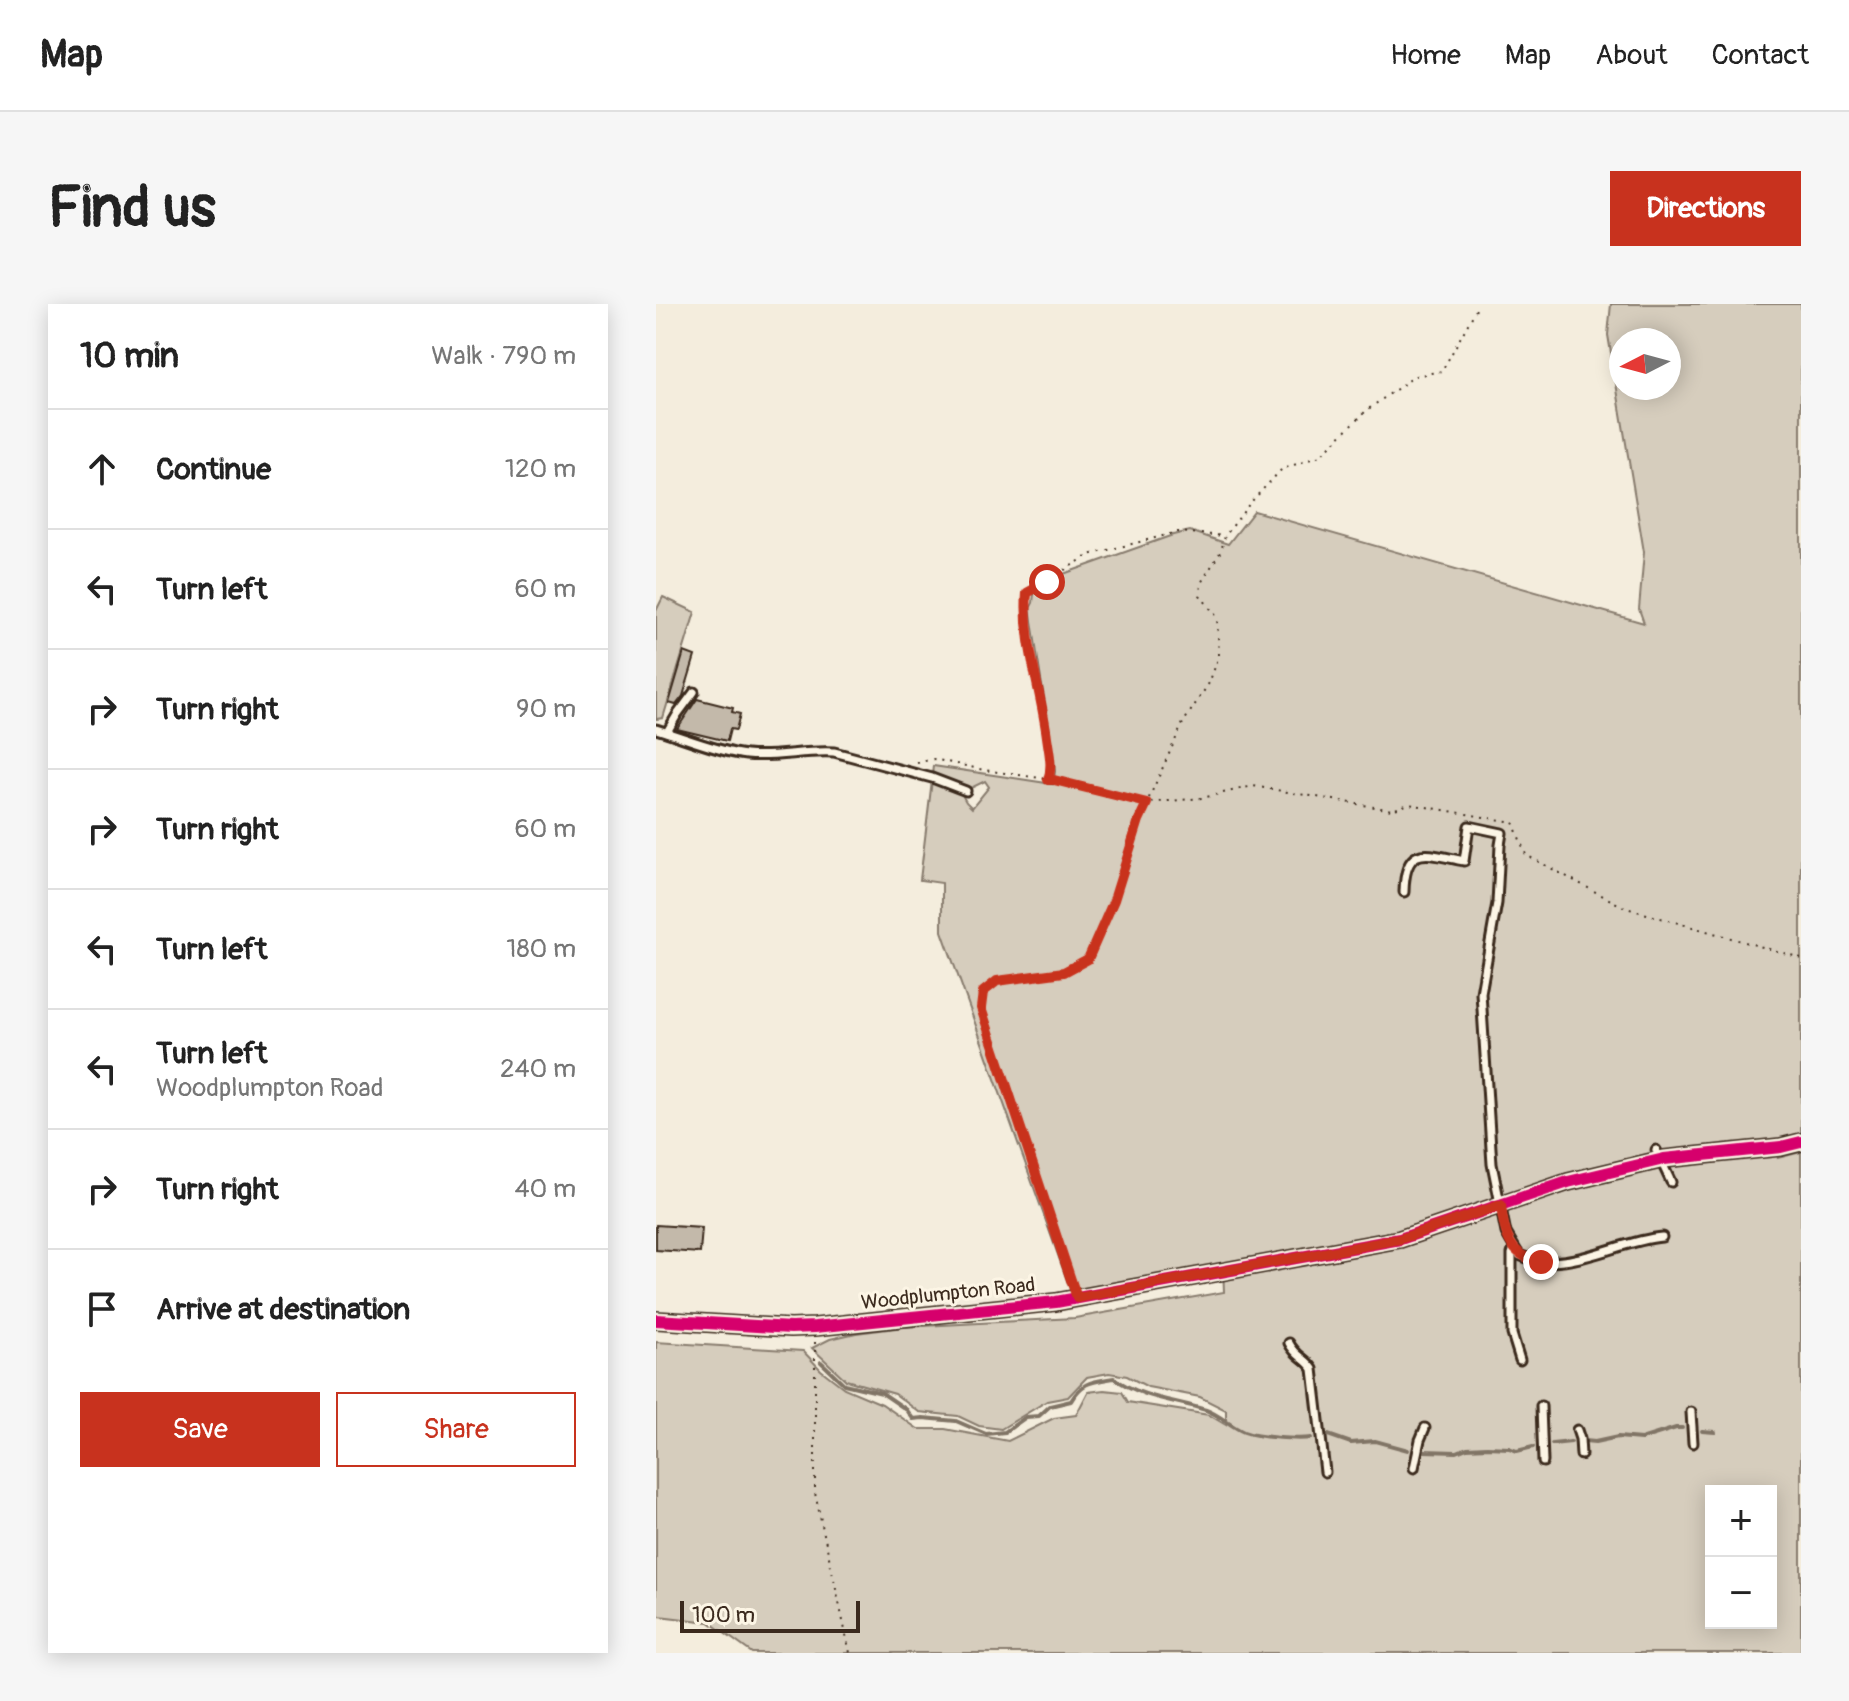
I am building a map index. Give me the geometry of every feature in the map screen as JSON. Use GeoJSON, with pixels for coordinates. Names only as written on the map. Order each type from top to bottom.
{"type":"FeatureCollection","features":[{"type":"Feature","properties":{"kind":"street","name":"Woodplumpton Road"},"geometry":{"type":"LineString","coordinates":[[656,1320],[815,1327],[1077,1298],[1400,1239],[1658,1155],[1781,1147],[1801,1142]]}},
{"type":"Feature","properties":{"kind":"lane"},"geometry":{"type":"LineString","coordinates":[[667,732],[694,692]]}},
{"type":"Feature","properties":{"kind":"lane"},"geometry":{"type":"LineString","coordinates":[[656,729],[745,755],[834,752],[932,778],[966,791]]}},
{"type":"Feature","properties":{"kind":"lane"},"geometry":{"type":"LineString","coordinates":[[1404,892],[1404,874],[1410,860],[1416,856],[1424,854],[1464,861],[1469,826],[1502,833],[1497,903],[1481,993],[1492,1164],[1506,1233],[1519,1255],[1532,1261],[1559,1261],[1662,1237]]}},
{"type":"Feature","properties":{"kind":"lane"},"geometry":{"type":"LineString","coordinates":[[1658,1155],[1671,1182]]}},
{"type":"Feature","properties":{"kind":"lane"},"geometry":{"type":"LineString","coordinates":[[1514,1248],[1512,1334],[1520,1360]]}},
{"type":"Feature","properties":{"kind":"lane"},"geometry":{"type":"LineString","coordinates":[[1289,1343],[1313,1369],[1325,1472]]}},
{"type":"Feature","properties":{"kind":"lane"},"geometry":{"type":"LineString","coordinates":[[1541,1406],[1543,1462]]}},
{"type":"Feature","properties":{"kind":"lane"},"geometry":{"type":"LineString","coordinates":[[1691,1412],[1693,1443]]}},
{"type":"Feature","properties":{"kind":"lane"},"geometry":{"type":"LineString","coordinates":[[1414,1468],[1425,1428]]}},
{"type":"Feature","properties":{"kind":"lane"},"geometry":{"type":"LineString","coordinates":[[1577,1430],[1581,1455]]}},
{"type":"Feature","properties":{"kind":"path"},"geometry":{"type":"LineString","coordinates":[[1077,1298],[981,1008],[983,992],[997,981],[1064,972],[1088,959],[1114,900],[1139,820],[1183,723],[1209,683],[1219,656],[1217,617],[1200,595],[1201,583],[1221,551],[1225,536],[1282,469],[1320,456],[1367,410],[1415,376],[1442,371],[1479,304]]}},
{"type":"Feature","properties":{"kind":"path"},"geometry":{"type":"LineString","coordinates":[[1048,780],[1051,771],[1044,717],[1025,616],[1027,593],[1089,555],[1178,532],[1225,536]]}},
{"type":"Feature","properties":{"kind":"path"},"geometry":{"type":"LineString","coordinates":[[895,768],[933,759],[1054,780],[1147,803],[1202,798],[1253,786],[1392,810],[1409,804],[1513,822],[1526,855],[1626,908],[1801,958]]}},
{"type":"Feature","properties":{"kind":"path"},"geometry":{"type":"LineString","coordinates":[[815,1327],[815,1493],[850,1653]]}},
{"type":"Feature","properties":{"kind":"shaded area"},"geometry":{"type":"Polygon","coordinates":[[[1611,304],[1801,304],[1801,1134],[1781,1140],[1778,1158],[1801,1152],[1801,1653],[752,1653],[709,1622],[659,1616],[656,1613],[656,1342],[803,1351],[844,1388],[882,1404],[918,1429],[945,1429],[1008,1441],[1054,1418],[1076,1415],[1088,1392],[1104,1390],[1122,1392],[1128,1402],[1209,1415],[1226,1425],[1226,1410],[1200,1397],[1148,1387],[1127,1376],[1109,1373],[1087,1377],[1068,1397],[1047,1401],[1001,1429],[979,1426],[958,1416],[919,1412],[895,1394],[846,1380],[812,1348],[830,1339],[856,1333],[904,1327],[1075,1318],[1224,1292],[1223,1266],[1071,1291],[942,931],[942,883],[920,880],[932,780],[960,791],[972,808],[989,787],[985,781],[971,788],[932,775],[933,766],[1053,784],[1055,771],[1030,608],[1035,584],[1190,531],[1228,544],[1254,511],[1644,623],[1639,609],[1644,552],[1619,400],[1681,400],[1681,328],[1609,328],[1609,341],[1608,335],[1611,304]]]}},
{"type":"Feature","properties":{"kind":"shaded area"},"geometry":{"type":"Polygon","coordinates":[[[663,597],[695,612],[663,718],[656,719],[656,611],[663,597]]]}},
{"type":"Feature","properties":{"kind":"building"},"geometry":{"type":"Polygon","coordinates":[[[684,652],[695,656],[683,696],[676,705],[669,703],[684,652]]]}},
{"type":"Feature","properties":{"kind":"building"},"geometry":{"type":"Polygon","coordinates":[[[697,699],[733,708],[732,712],[740,714],[736,730],[730,729],[727,741],[677,729],[697,699]]]}},
{"type":"Feature","properties":{"kind":"building"},"geometry":{"type":"Polygon","coordinates":[[[656,1225],[702,1228],[700,1253],[656,1250],[656,1225]]]}},
{"type":"Feature","properties":{"kind":"waterway"},"geometry":{"type":"LineString","coordinates":[[821,1362],[844,1384],[882,1393],[907,1410],[913,1419],[956,1421],[986,1434],[1005,1432],[1026,1417],[1039,1416],[1050,1406],[1071,1401],[1089,1384],[1114,1378],[1147,1394],[1206,1410],[1244,1432],[1277,1438],[1311,1438]]}},
{"type":"Feature","properties":{"kind":"waterway"},"geometry":{"type":"LineString","coordinates":[[1585,1441],[1618,1437],[1641,1439],[1682,1428]]}},
{"type":"Feature","properties":{"kind":"waterway"},"geometry":{"type":"LineString","coordinates":[[1702,1431],[1715,1432]]}},
{"type":"Feature","properties":{"kind":"waterway"},"geometry":{"type":"LineString","coordinates":[[1328,1435],[1351,1443],[1375,1441],[1408,1450]]}},
{"type":"Feature","properties":{"kind":"waterway"},"geometry":{"type":"LineString","coordinates":[[1552,1444],[1571,1442]]}},
{"type":"Feature","properties":{"kind":"waterway"},"geometry":{"type":"LineString","coordinates":[[1424,1451],[1457,1452],[1487,1447],[1517,1451],[1533,1447]]}},
{"type":"Feature","properties":{"kind":"cycle path"},"geometry":{"type":"LineString","coordinates":[[656,1320],[815,1327],[1056,1302],[1400,1239],[1568,1182],[1664,1159],[1781,1147],[1801,1142]]}},
{"type":"Feature","properties":{"kind":"route"},"geometry":{"type":"LineString","coordinates":[[1047,582],[1027,593],[1025,616],[1044,717],[1051,771],[1048,780],[1147,803],[1114,900],[1088,959],[1064,972],[997,981],[983,992],[981,1008],[1077,1298],[1400,1239],[1501,1205],[1506,1233],[1514,1248],[1519,1255],[1541,1262]]}}]}
